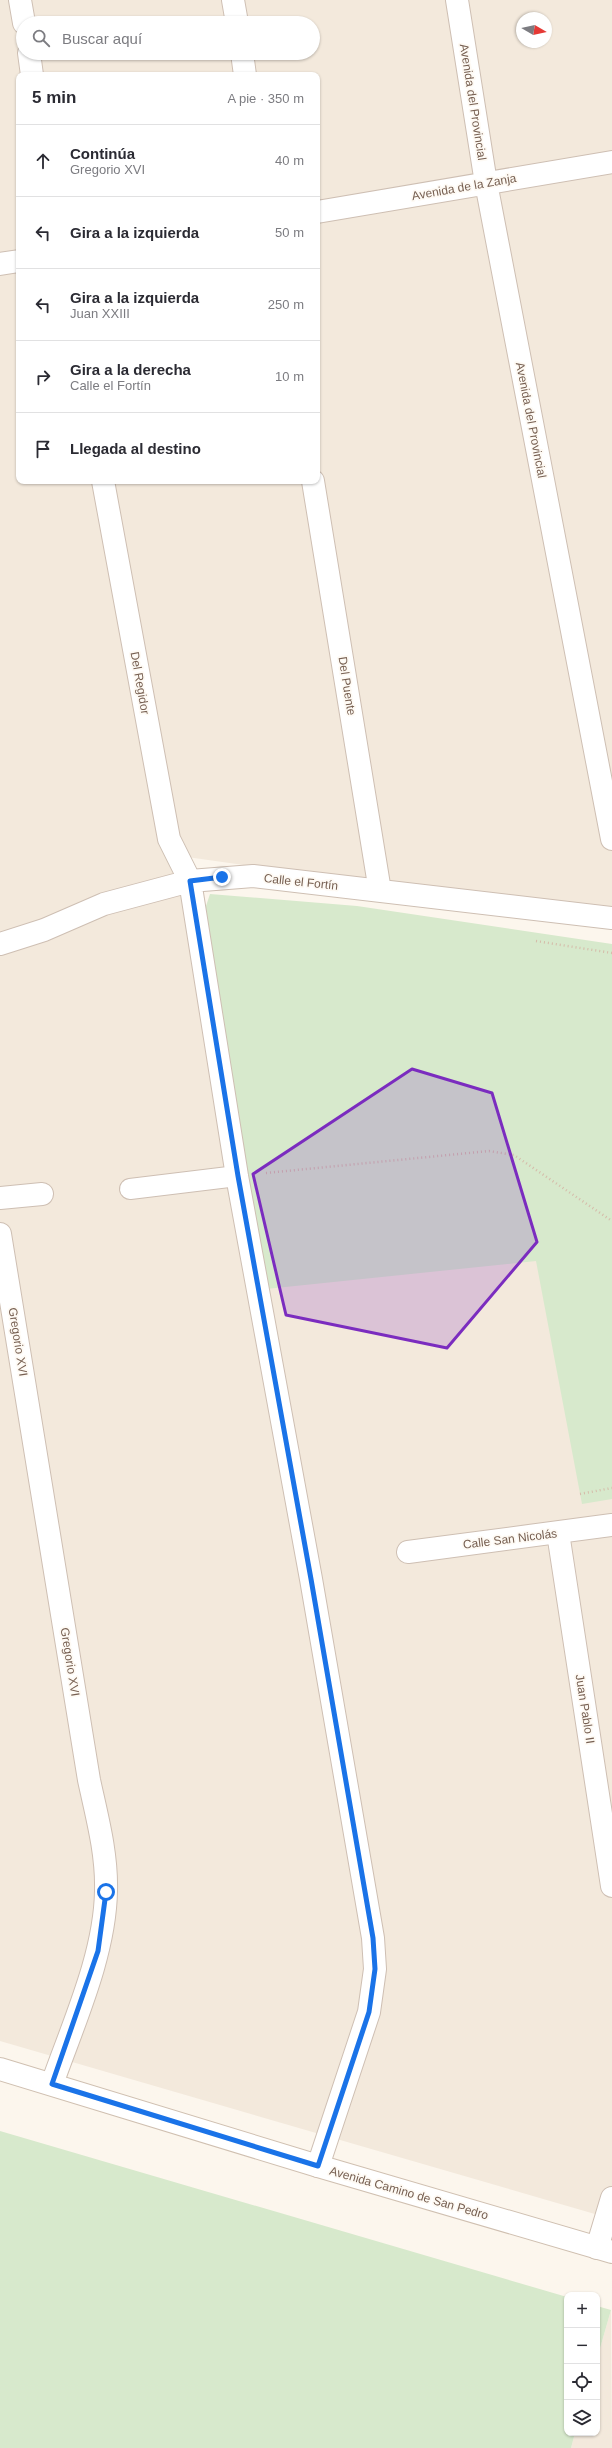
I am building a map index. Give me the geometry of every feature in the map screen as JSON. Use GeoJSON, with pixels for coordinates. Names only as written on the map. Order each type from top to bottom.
{"type":"FeatureCollection","features":[{"type":"Feature","properties":{"kind":"street"},"geometry":{"type":"LineString","coordinates":[[20,0],[23,16]]}},
{"type":"Feature","properties":{"kind":"street"},"geometry":{"type":"LineString","coordinates":[[233,0],[236,16]]}},
{"type":"Feature","properties":{"kind":"street","name":"Avenida del Provincial"},"geometry":{"type":"LineString","coordinates":[[457,0],[486,183],[612,840]]}},
{"type":"Feature","properties":{"kind":"street"},"geometry":{"type":"LineString","coordinates":[[30,60],[32,72]]}},
{"type":"Feature","properties":{"kind":"street"},"geometry":{"type":"LineString","coordinates":[[243,60],[245,72]]}},
{"type":"Feature","properties":{"kind":"street","name":"Avenida de la Zanja"},"geometry":{"type":"LineString","coordinates":[[320,211],[612,162]]}},
{"type":"Feature","properties":{"kind":"street"},"geometry":{"type":"LineString","coordinates":[[0,264],[16,261]]}},
{"type":"Feature","properties":{"kind":"street","name":"Del Regidor"},"geometry":{"type":"LineString","coordinates":[[105,484],[169,839],[190,881],[238,1176],[311,1579],[373,1938],[375,1969],[369,2012],[318,2166]]}},
{"type":"Feature","properties":{"kind":"street","name":"Del Puente"},"geometry":{"type":"LineString","coordinates":[[313,484],[380,891]]}},
{"type":"Feature","properties":{"kind":"street","name":"Calle el Fortín"},"geometry":{"type":"LineString","coordinates":[[0,944],[44,930],[104,904],[190,881],[253,876],[612,918]]}},
{"type":"Feature","properties":{"kind":"street"},"geometry":{"type":"LineString","coordinates":[[0,1198],[42,1194]]}},
{"type":"Feature","properties":{"kind":"street","name":"Gregorio XVI"},"geometry":{"type":"LineString","coordinates":[[0,1234],[89,1780],[104,1845],[106,1892],[98,1951],[52,2084]]}},
{"type":"Feature","properties":{"kind":"street","name":"Calle San Nicolás"},"geometry":{"type":"LineString","coordinates":[[408,1552],[612,1525]]}},
{"type":"Feature","properties":{"kind":"street","name":"Juan Pablo II"},"geometry":{"type":"LineString","coordinates":[[558,1533],[612,1886]]}},
{"type":"Feature","properties":{"kind":"street","name":"Avenida Camino de San Pedro"},"geometry":{"type":"LineString","coordinates":[[0,2069],[318,2166],[604,2250]]}},
{"type":"Feature","properties":{"kind":"street"},"geometry":{"type":"LineString","coordinates":[[604,2250],[612,2198]]}},
{"type":"Feature","properties":{"kind":"lane"},"geometry":{"type":"LineString","coordinates":[[130,1189],[238,1176]]}},
{"type":"Feature","properties":{"kind":"path"},"geometry":{"type":"LineString","coordinates":[[534,941],[612,953]]}},
{"type":"Feature","properties":{"kind":"path"},"geometry":{"type":"LineString","coordinates":[[238,1176],[489,1151],[514,1156],[612,1221]]}},
{"type":"Feature","properties":{"kind":"path"},"geometry":{"type":"LineString","coordinates":[[580,1494],[612,1488]]}},
{"type":"Feature","properties":{"kind":"highlighted area"},"geometry":{"type":"Polygon","coordinates":[[[412,1069],[492,1093],[537,1242],[447,1348],[286,1315],[253,1174],[412,1069]]]}},
{"type":"Feature","properties":{"kind":"shaded area"},"geometry":{"type":"Polygon","coordinates":[[[0,0],[612,0],[612,917],[187,857],[194,938],[612,983],[612,2219],[0,2041],[0,0]]]}},
{"type":"Feature","properties":{"kind":"shaded area"},"geometry":{"type":"Polygon","coordinates":[[[611,2310],[612,2448],[571,2448],[574,2436],[600,2436],[600,2348],[611,2310]]]}},
{"type":"Feature","properties":{"kind":"green space"},"geometry":{"type":"Polygon","coordinates":[[[210,894],[357,906],[612,944],[612,1499],[582,1504],[536,1261],[266,1289],[205,909],[210,894]]]}},
{"type":"Feature","properties":{"kind":"green space"},"geometry":{"type":"Polygon","coordinates":[[[0,2131],[564,2296],[564,2436],[574,2436],[571,2448],[0,2448],[0,2131]]]}},
{"type":"Feature","properties":{"kind":"green space"},"geometry":{"type":"Polygon","coordinates":[[[600,2307],[611,2310],[600,2348],[600,2307]]]}},
{"type":"Feature","properties":{"kind":"route"},"geometry":{"type":"LineString","coordinates":[[106,1892],[98,1951],[52,2084],[318,2166],[369,2012],[375,1969],[373,1938],[311,1579],[238,1176],[190,881],[222,877]]}}]}
